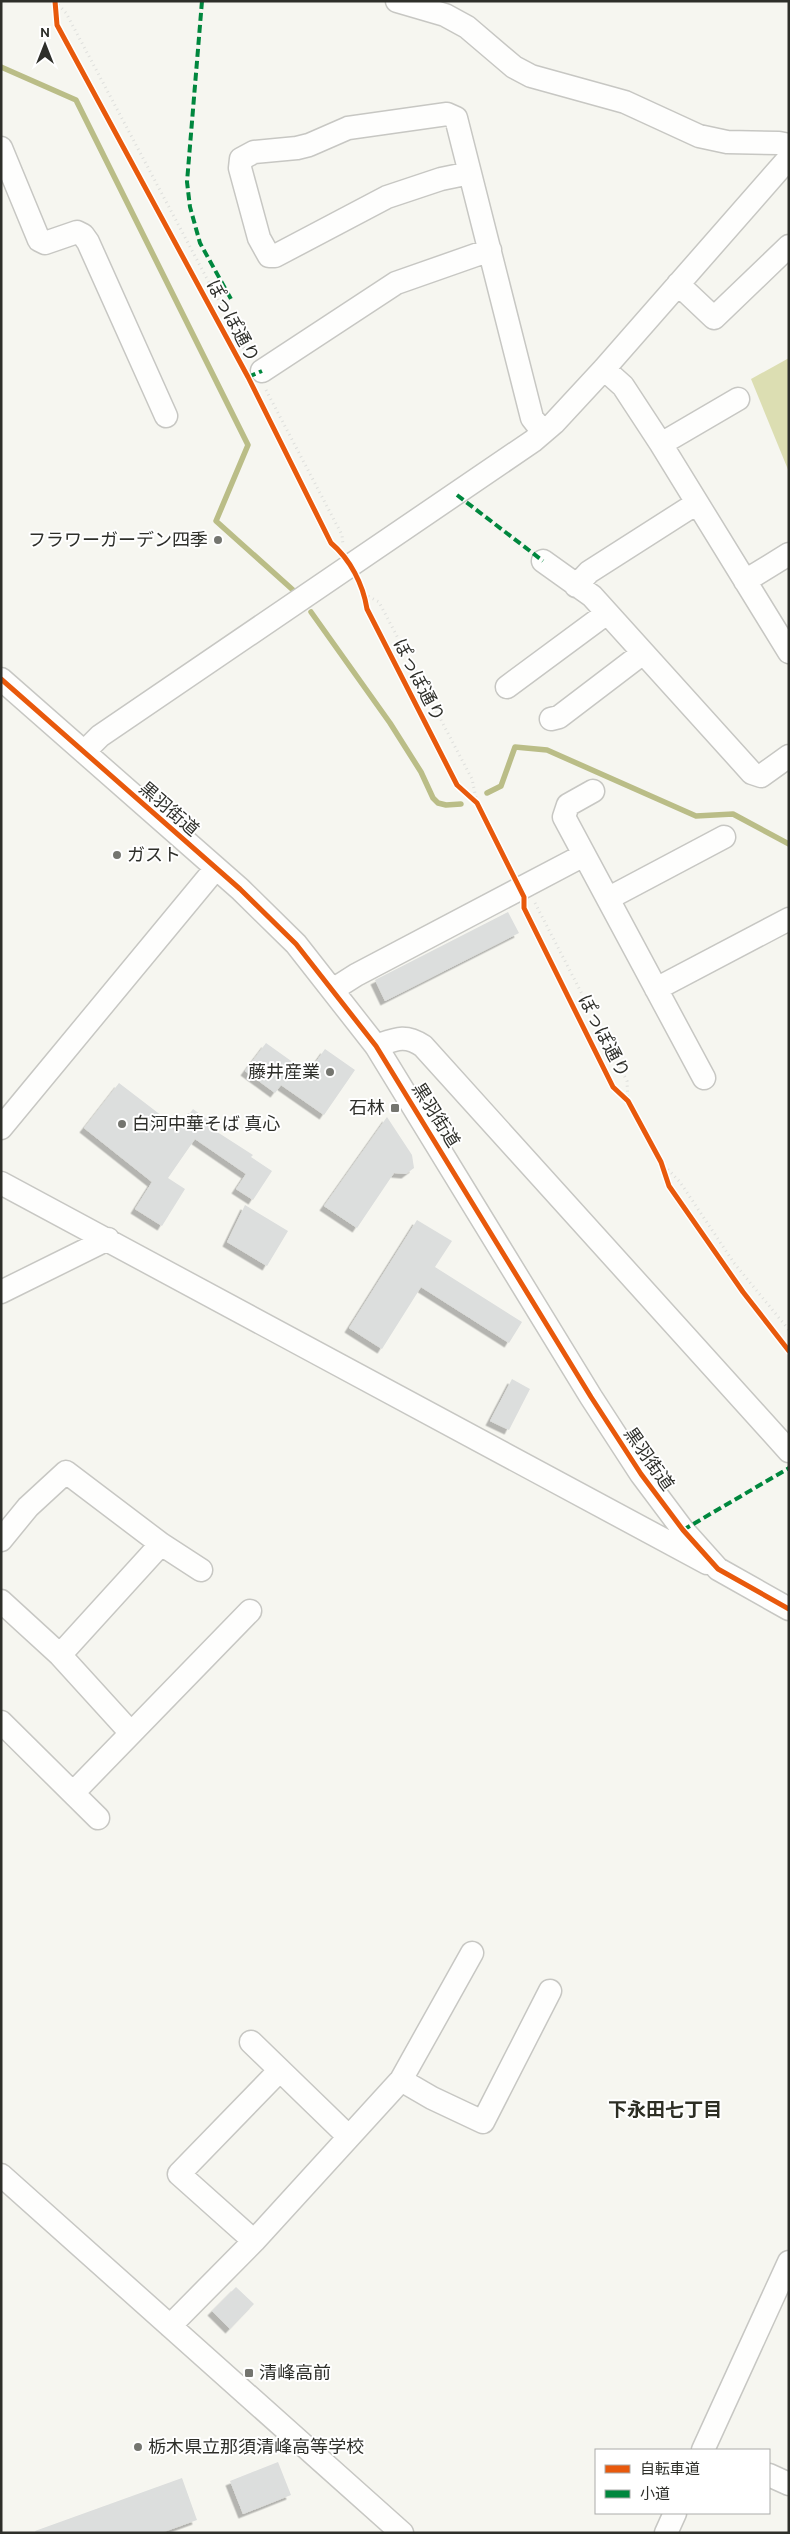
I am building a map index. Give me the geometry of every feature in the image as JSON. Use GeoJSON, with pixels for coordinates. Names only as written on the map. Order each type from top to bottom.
{"type":"FeatureCollection","features":[{"type":"Feature","properties":{"kind":"street"},"geometry":{"type":"LineString","coordinates":[[397,1],[445,15],[467,28],[514,66],[531,76],[625,102],[699,136],[727,142],[779,143],[789,146]]}},
{"type":"Feature","properties":{"kind":"street"},"geometry":{"type":"LineString","coordinates":[[470,172],[441,179],[387,197],[275,256],[269,256],[259,238],[240,168],[241,159],[254,152],[297,148],[348,128],[447,114],[456,118],[470,172],[490,250],[532,418],[543,432]]}},
{"type":"Feature","properties":{"kind":"street"},"geometry":{"type":"LineString","coordinates":[[1,148],[39,240],[45,243],[77,232],[83,235],[88,242],[166,416]]}},
{"type":"Feature","properties":{"kind":"street"},"geometry":{"type":"LineString","coordinates":[[84,752],[100,736],[193,675],[343,556],[457,495],[543,432],[604,369],[789,158]]}},
{"type":"Feature","properties":{"kind":"street"},"geometry":{"type":"LineString","coordinates":[[678,284],[714,318],[789,246]]}},
{"type":"Feature","properties":{"kind":"street"},"geometry":{"type":"LineString","coordinates":[[259,372],[396,283],[490,250]]}},
{"type":"Feature","properties":{"kind":"street"},"geometry":{"type":"LineString","coordinates":[[604,369],[623,386],[661,444],[789,652]]}},
{"type":"Feature","properties":{"kind":"street"},"geometry":{"type":"LineString","coordinates":[[661,444],[738,399]]}},
{"type":"Feature","properties":{"kind":"street"},"geometry":{"type":"LineString","coordinates":[[576,586],[589,572],[697,503]]}},
{"type":"Feature","properties":{"kind":"street"},"geometry":{"type":"LineString","coordinates":[[745,581],[789,554]]}},
{"type":"Feature","properties":{"kind":"street"},"geometry":{"type":"LineString","coordinates":[[543,561],[592,596],[752,773],[761,776],[789,756]]}},
{"type":"Feature","properties":{"kind":"street"},"geometry":{"type":"LineString","coordinates":[[507,687],[607,613]]}},
{"type":"Feature","properties":{"kind":"street"},"geometry":{"type":"LineString","coordinates":[[551,720],[559,717],[643,653]]}},
{"type":"Feature","properties":{"kind":"street","name":"黒羽街道"},"geometry":{"type":"LineString","coordinates":[[1,679],[216,868],[296,944],[334,989],[376,1046],[626,1452],[683,1530],[718,1569],[789,1609]]}},
{"type":"Feature","properties":{"kind":"street"},"geometry":{"type":"LineString","coordinates":[[593,791],[568,805],[564,810],[564,817],[704,1078]]}},
{"type":"Feature","properties":{"kind":"street"},"geometry":{"type":"LineString","coordinates":[[609,898],[724,837]]}},
{"type":"Feature","properties":{"kind":"street"},"geometry":{"type":"LineString","coordinates":[[334,989],[356,975],[522,893],[584,855]]}},
{"type":"Feature","properties":{"kind":"street"},"geometry":{"type":"LineString","coordinates":[[1,1128],[216,868]]}},
{"type":"Feature","properties":{"kind":"street"},"geometry":{"type":"LineString","coordinates":[[656,989],[789,919]]}},
{"type":"Feature","properties":{"kind":"street"},"geometry":{"type":"LineString","coordinates":[[376,1046],[398,1039],[411,1038],[423,1046],[789,1451]]}},
{"type":"Feature","properties":{"kind":"street"},"geometry":{"type":"LineString","coordinates":[[1,1183],[108,1238],[465,1434],[718,1569]]}},
{"type":"Feature","properties":{"kind":"street"},"geometry":{"type":"LineString","coordinates":[[1,1292],[108,1238]]}},
{"type":"Feature","properties":{"kind":"street"},"geometry":{"type":"LineString","coordinates":[[1,1540],[28,1507],[66,1472],[161,1544],[201,1570]]}},
{"type":"Feature","properties":{"kind":"street"},"geometry":{"type":"LineString","coordinates":[[60,1655],[161,1544]]}},
{"type":"Feature","properties":{"kind":"street"},"geometry":{"type":"LineString","coordinates":[[1,1601],[60,1655],[131,1733]]}},
{"type":"Feature","properties":{"kind":"street"},"geometry":{"type":"LineString","coordinates":[[72,1793],[250,1611]]}},
{"type":"Feature","properties":{"kind":"street"},"geometry":{"type":"LineString","coordinates":[[1,1722],[98,1818]]}},
{"type":"Feature","properties":{"kind":"street"},"geometry":{"type":"LineString","coordinates":[[170,2326],[254,2241],[401,2080],[472,1953]]}},
{"type":"Feature","properties":{"kind":"street"},"geometry":{"type":"LineString","coordinates":[[401,2080],[432,2098],[483,2122],[550,1991]]}},
{"type":"Feature","properties":{"kind":"street"},"geometry":{"type":"LineString","coordinates":[[251,2042],[349,2137]]}},
{"type":"Feature","properties":{"kind":"street"},"geometry":{"type":"LineString","coordinates":[[254,2241],[179,2174],[279,2071]]}},
{"type":"Feature","properties":{"kind":"street"},"geometry":{"type":"LineString","coordinates":[[1,2176],[402,2533]]}},
{"type":"Feature","properties":{"kind":"street"},"geometry":{"type":"LineString","coordinates":[[706,2449],[789,2263]]}},
{"type":"Feature","properties":{"kind":"street"},"geometry":{"type":"LineString","coordinates":[[770,2475],[789,2484]]}},
{"type":"Feature","properties":{"kind":"street"},"geometry":{"type":"LineString","coordinates":[[666,2533],[675,2514]]}},
{"type":"Feature","properties":{"kind":"path"},"geometry":{"type":"LineString","coordinates":[[55,1],[56,9]]}},
{"type":"Feature","properties":{"kind":"path"},"geometry":{"type":"LineString","coordinates":[[55,1],[66,13],[259,372],[342,535],[343,556],[364,594],[366,602]]}},
{"type":"Feature","properties":{"kind":"path"},"geometry":{"type":"LineString","coordinates":[[364,594],[379,602],[472,779],[481,812]]}},
{"type":"Feature","properties":{"kind":"path"},"geometry":{"type":"LineString","coordinates":[[470,797],[477,803]]}},
{"type":"Feature","properties":{"kind":"path"},"geometry":{"type":"LineString","coordinates":[[522,893],[532,898],[627,1081],[628,1101]]}},
{"type":"Feature","properties":{"kind":"path"},"geometry":{"type":"LineString","coordinates":[[656,1153],[666,1178]]}},
{"type":"Feature","properties":{"kind":"path"},"geometry":{"type":"LineString","coordinates":[[661,1162],[680,1182],[734,1263],[789,1330]]}},
{"type":"Feature","properties":{"kind":"green space"},"geometry":{"type":"Polygon","coordinates":[[[789,358],[789,472],[751,379],[789,358]]]}},
{"type":"Feature","properties":{"kind":"building"},"geometry":{"type":"Polygon","coordinates":[[[508,912],[519,933],[385,1001],[375,980],[508,912]]]}},
{"type":"Feature","properties":{"kind":"building"},"geometry":{"type":"Polygon","coordinates":[[[266,1043],[308,1073],[325,1049],[355,1070],[324,1115],[281,1085],[275,1093],[245,1071],[266,1043]]]}},
{"type":"Feature","properties":{"kind":"building"},"geometry":{"type":"Polygon","coordinates":[[[119,1083],[179,1129],[193,1109],[214,1124],[211,1128],[253,1155],[251,1157],[272,1171],[253,1200],[236,1189],[246,1174],[195,1139],[168,1178],[185,1189],[162,1226],[135,1209],[152,1182],[84,1128],[119,1083]]]}},
{"type":"Feature","properties":{"kind":"building"},"geometry":{"type":"Polygon","coordinates":[[[387,1117],[412,1155],[414,1168],[406,1174],[394,1173],[357,1228],[324,1206],[387,1117]]]}},
{"type":"Feature","properties":{"kind":"building"},"geometry":{"type":"Polygon","coordinates":[[[245,1205],[288,1231],[267,1266],[227,1242],[245,1205]]]}},
{"type":"Feature","properties":{"kind":"building"},"geometry":{"type":"Polygon","coordinates":[[[417,1220],[452,1241],[435,1267],[522,1322],[509,1343],[421,1287],[382,1349],[349,1328],[417,1220]]]}},
{"type":"Feature","properties":{"kind":"building"},"geometry":{"type":"Polygon","coordinates":[[[512,1379],[530,1389],[509,1430],[490,1421],[512,1379]]]}},
{"type":"Feature","properties":{"kind":"building"},"geometry":{"type":"Polygon","coordinates":[[[236,2287],[254,2304],[230,2329],[212,2311],[236,2287]]]}},
{"type":"Feature","properties":{"kind":"building"},"geometry":{"type":"Polygon","coordinates":[[[278,2462],[291,2495],[243,2514],[230,2481],[278,2462]]]}},
{"type":"Feature","properties":{"kind":"building"},"geometry":{"type":"Polygon","coordinates":[[[182,2478],[197,2520],[161,2533],[36,2533],[35,2531],[182,2478]]]}},
{"type":"Feature","properties":{"kind":"waterway"},"geometry":{"type":"LineString","coordinates":[[1,67],[76,100],[248,445],[216,521],[293,590]]}},
{"type":"Feature","properties":{"kind":"waterway"},"geometry":{"type":"LineString","coordinates":[[311,612],[390,723],[421,772],[433,798],[438,803],[446,805],[461,804]]}},
{"type":"Feature","properties":{"kind":"waterway"},"geometry":{"type":"LineString","coordinates":[[487,793],[501,786],[515,747],[547,750],[696,816],[733,814],[789,844]]}},
{"type":"Feature","properties":{"kind":"marked path"},"geometry":{"type":"LineString","coordinates":[[202,1],[187,182],[190,207],[200,243],[231,299]]}},
{"type":"Feature","properties":{"kind":"marked path"},"geometry":{"type":"LineString","coordinates":[[248,377],[262,371]]}},
{"type":"Feature","properties":{"kind":"marked path"},"geometry":{"type":"LineString","coordinates":[[457,495],[543,561]]}},
{"type":"Feature","properties":{"kind":"marked path"},"geometry":{"type":"LineString","coordinates":[[683,1530],[789,1468]]}},
{"type":"Feature","properties":{"kind":"cycle path","name":"ぽっぽ通り"},"geometry":{"type":"LineString","coordinates":[[55,1],[57,25],[248,377],[331,543],[338,549],[355,573],[367,609],[457,785],[477,803],[524,897],[524,908],[613,1087],[628,1101],[661,1162],[669,1186],[743,1292],[789,1351]]}},
{"type":"Feature","properties":{"kind":"cycle path"},"geometry":{"type":"LineString","coordinates":[[1,679],[240,889],[296,944],[376,1046],[591,1397],[641,1474],[683,1530],[718,1569],[789,1609]]}},
{"type":"Feature","properties":{"kind":"place","name":"フラワーガーデン四季"},"geometry":{"type":"Point","coordinates":[218,540]}},
{"type":"Feature","properties":{"kind":"place","name":"ガスト"},"geometry":{"type":"Point","coordinates":[117,855]}},
{"type":"Feature","properties":{"kind":"place","name":"藤井産業"},"geometry":{"type":"Point","coordinates":[330,1072]}},
{"type":"Feature","properties":{"kind":"place","name":"石林"},"geometry":{"type":"Point","coordinates":[395,1108]}},
{"type":"Feature","properties":{"kind":"place","name":"白河中華そば 真心"},"geometry":{"type":"Point","coordinates":[122,1124]}},
{"type":"Feature","properties":{"kind":"place","name":"清峰高前"},"geometry":{"type":"Point","coordinates":[249,2373]}},
{"type":"Feature","properties":{"kind":"place","name":"栃木県立那須清峰高等学校"},"geometry":{"type":"Point","coordinates":[138,2447]}},
{"type":"Feature","properties":{"kind":"district","name":"下永田七丁目"},"geometry":{"type":"Point","coordinates":[665,2109]}}]}
